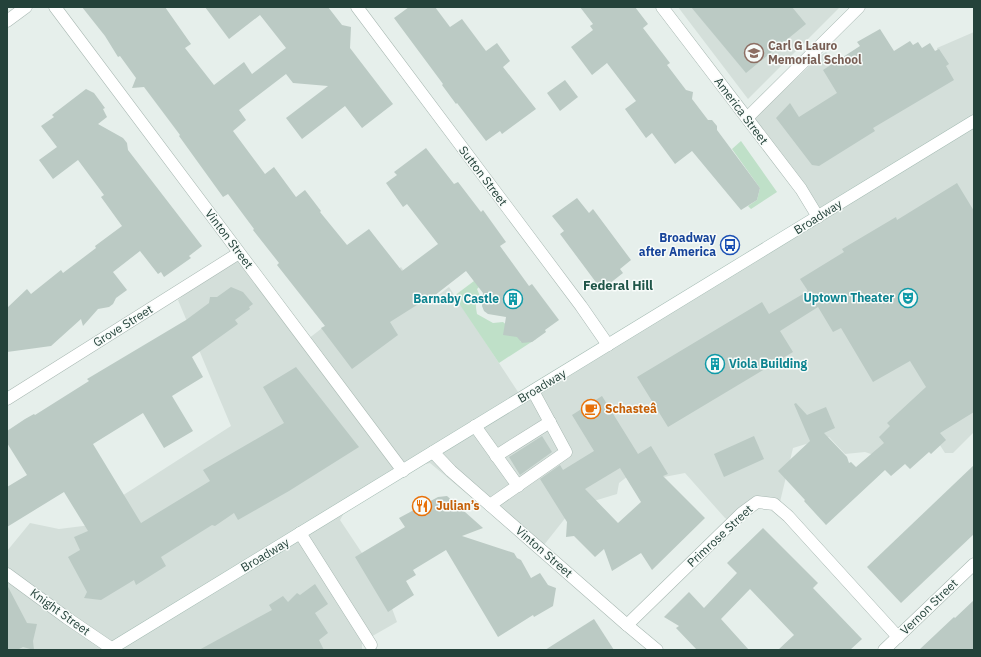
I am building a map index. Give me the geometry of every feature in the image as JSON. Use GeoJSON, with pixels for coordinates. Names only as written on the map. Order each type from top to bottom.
{"type":"FeatureCollection","features":[{"type":"Feature","properties":{"kind":"street"},"geometry":{"type":"LineString","coordinates":[[7,20],[26,7]]}},
{"type":"Feature","properties":{"kind":"street","name":"Vinton Street"},"geometry":{"type":"LineString","coordinates":[[55,7],[403,471]]}},
{"type":"Feature","properties":{"kind":"street","name":"Sutton Street"},"geometry":{"type":"LineString","coordinates":[[357,7],[581,306],[608,345]]}},
{"type":"Feature","properties":{"kind":"street","name":"America Street"},"geometry":{"type":"LineString","coordinates":[[662,7],[801,189],[818,217]]}},
{"type":"Feature","properties":{"kind":"street"},"geometry":{"type":"LineString","coordinates":[[746,118],[859,7]]}},
{"type":"Feature","properties":{"kind":"street","name":"Broadway"},"geometry":{"type":"LineString","coordinates":[[112,650],[974,121]]}},
{"type":"Feature","properties":{"kind":"street","name":"Grove Street"},"geometry":{"type":"LineString","coordinates":[[7,398],[239,253]]}},
{"type":"Feature","properties":{"kind":"street"},"geometry":{"type":"LineString","coordinates":[[490,505],[566,452],[533,391]]}},
{"type":"Feature","properties":{"kind":"street"},"geometry":{"type":"LineString","coordinates":[[496,456],[550,422]]}},
{"type":"Feature","properties":{"kind":"street"},"geometry":{"type":"LineString","coordinates":[[475,426],[518,486]]}},
{"type":"Feature","properties":{"kind":"street","name":"Vinton Street"},"geometry":{"type":"LineString","coordinates":[[433,452],[451,471],[627,625],[658,650]]}},
{"type":"Feature","properties":{"kind":"street","name":"Primrose Street"},"geometry":{"type":"LineString","coordinates":[[627,625],[742,513],[757,502],[774,504],[788,516],[898,637]]}},
{"type":"Feature","properties":{"kind":"street"},"geometry":{"type":"LineString","coordinates":[[300,534],[371,644]]}},
{"type":"Feature","properties":{"kind":"street","name":"Vernon Street"},"geometry":{"type":"LineString","coordinates":[[884,650],[974,564]]}},
{"type":"Feature","properties":{"kind":"street","name":"Knight Street"},"geometry":{"type":"LineString","coordinates":[[7,574],[112,650]]}},
{"type":"Feature","properties":{"kind":"shaded area","name":"Carl G Lauro Memorial School"},"geometry":{"type":"Polygon","coordinates":[[[678,7],[840,7],[748,99],[678,7]]]}},
{"type":"Feature","properties":{"kind":"shaded area"},"geometry":{"type":"Polygon","coordinates":[[[974,32],[974,432],[953,453],[945,453],[936,439],[874,455],[865,452],[845,454],[829,437],[793,448],[779,506],[759,501],[731,522],[725,518],[685,473],[648,480],[628,476],[619,483],[617,494],[574,507],[540,550],[533,549],[430,463],[421,465],[344,513],[340,520],[366,559],[377,568],[397,622],[362,642],[362,650],[7,650],[7,551],[30,523],[59,529],[99,524],[100,510],[231,426],[178,300],[184,295],[242,258],[308,339],[401,267],[428,303],[449,287],[524,401],[812,227],[816,221],[753,117],[759,114],[821,55],[826,52],[865,94],[940,81],[937,48],[974,32]]]}},
{"type":"Feature","properties":{"kind":"green space"},"geometry":{"type":"Polygon","coordinates":[[[741,141],[777,192],[751,209],[748,206],[757,200],[760,188],[732,149],[741,141]]]}},
{"type":"Feature","properties":{"kind":"green space"},"geometry":{"type":"Polygon","coordinates":[[[478,278],[482,284],[477,289],[480,296],[476,302],[477,314],[493,323],[503,322],[517,334],[521,342],[529,342],[535,338],[536,339],[499,363],[454,296],[478,278]]]}},
{"type":"Feature","properties":{"kind":"building"},"geometry":{"type":"Polygon","coordinates":[[[82,7],[165,7],[191,44],[185,48],[214,85],[244,62],[252,74],[286,48],[260,15],[229,39],[205,7],[328,7],[342,25],[351,27],[350,48],[393,104],[362,128],[345,106],[302,139],[286,118],[328,86],[293,83],[286,74],[239,110],[246,120],[233,131],[265,174],[274,167],[296,197],[305,190],[321,211],[320,212],[347,245],[369,229],[402,271],[438,244],[407,204],[403,207],[386,183],[397,175],[394,172],[426,148],[454,184],[458,182],[481,212],[483,210],[506,242],[500,246],[529,286],[532,284],[559,320],[532,342],[522,343],[517,337],[503,335],[506,317],[488,314],[484,311],[482,306],[483,293],[466,271],[430,299],[428,298],[390,322],[398,335],[352,369],[321,328],[325,326],[277,265],[279,263],[253,230],[254,229],[228,194],[223,197],[179,136],[180,135],[144,87],[132,88],[136,78],[120,56],[118,57],[105,36],[82,7]]]}},
{"type":"Feature","properties":{"kind":"building"},"geometry":{"type":"Polygon","coordinates":[[[409,7],[435,7],[450,27],[462,19],[486,51],[497,43],[510,61],[503,67],[536,109],[502,134],[500,131],[486,141],[457,103],[456,104],[394,18],[409,7]]]}},
{"type":"Feature","properties":{"kind":"building"},"geometry":{"type":"Polygon","coordinates":[[[580,7],[635,7],[648,24],[643,28],[670,63],[667,65],[686,90],[693,92],[692,99],[708,120],[712,120],[717,126],[717,130],[760,188],[757,200],[741,210],[692,151],[675,164],[652,133],[646,138],[625,109],[636,101],[607,63],[592,75],[571,47],[593,30],[590,26],[593,24],[580,7]]]}},
{"type":"Feature","properties":{"kind":"building","name":"Carl G Lauro Memorial School"},"geometry":{"type":"Polygon","coordinates":[[[691,7],[792,7],[806,24],[746,73],[691,7]]]}},
{"type":"Feature","properties":{"kind":"building"},"geometry":{"type":"Polygon","coordinates":[[[880,29],[894,51],[910,41],[913,45],[918,42],[922,48],[930,43],[935,51],[939,49],[949,64],[946,66],[954,80],[873,128],[875,131],[819,166],[812,165],[776,118],[790,103],[799,117],[837,93],[823,70],[860,46],[857,42],[880,29]]]}},
{"type":"Feature","properties":{"kind":"building"},"geometry":{"type":"Polygon","coordinates":[[[565,80],[578,97],[560,111],[547,93],[565,80]]]}},
{"type":"Feature","properties":{"kind":"building"},"geometry":{"type":"Polygon","coordinates":[[[86,89],[94,93],[105,108],[103,109],[107,117],[98,124],[123,138],[127,143],[128,150],[202,246],[189,256],[191,258],[164,277],[161,272],[158,274],[140,251],[113,272],[127,290],[116,298],[113,304],[109,307],[98,309],[83,326],[81,319],[51,346],[7,352],[7,308],[27,289],[31,294],[61,270],[63,273],[122,226],[101,197],[104,195],[78,160],[53,179],[39,160],[57,147],[41,126],[54,117],[52,115],[86,89]]]}},
{"type":"Feature","properties":{"kind":"building"},"geometry":{"type":"Polygon","coordinates":[[[957,183],[974,211],[974,412],[940,433],[946,440],[931,454],[929,452],[910,469],[905,464],[891,476],[885,470],[826,525],[778,471],[810,441],[794,404],[796,403],[807,415],[826,407],[835,428],[824,433],[847,457],[849,463],[851,462],[856,467],[884,443],[879,437],[890,426],[887,423],[926,387],[910,361],[873,382],[841,328],[833,332],[818,307],[780,331],[793,352],[668,427],[637,377],[762,302],[769,314],[808,291],[800,279],[844,252],[842,249],[896,217],[897,220],[957,183]]]}},
{"type":"Feature","properties":{"kind":"building"},"geometry":{"type":"Polygon","coordinates":[[[577,198],[589,213],[593,209],[631,260],[620,269],[623,273],[609,284],[605,279],[598,285],[560,234],[564,231],[552,216],[577,198]]]}},
{"type":"Feature","properties":{"kind":"building"},"geometry":{"type":"Polygon","coordinates":[[[231,287],[243,292],[253,304],[249,307],[250,309],[235,320],[238,324],[192,357],[203,377],[172,396],[193,431],[164,448],[143,413],[93,444],[141,523],[210,481],[203,470],[284,423],[263,387],[296,367],[359,447],[289,491],[238,520],[234,513],[215,526],[212,525],[161,557],[166,566],[136,585],[134,580],[101,600],[84,598],[87,592],[68,557],[80,550],[74,537],[88,531],[64,492],[7,527],[7,487],[27,475],[7,443],[7,431],[89,381],[87,379],[186,320],[209,303],[210,297],[217,297],[231,287]]]}},
{"type":"Feature","properties":{"kind":"building"},"geometry":{"type":"Polygon","coordinates":[[[602,396],[638,454],[651,446],[668,474],[663,476],[705,518],[652,570],[641,553],[612,571],[604,549],[595,557],[574,536],[566,537],[567,522],[540,479],[560,465],[563,470],[594,451],[572,415],[602,396]],[[620,468],[585,489],[618,523],[641,502],[620,468]]]}},
{"type":"Feature","properties":{"kind":"building"},"geometry":{"type":"Polygon","coordinates":[[[542,436],[552,452],[520,475],[509,457],[542,436]]]}},
{"type":"Feature","properties":{"kind":"building"},"geometry":{"type":"Polygon","coordinates":[[[754,436],[764,459],[724,477],[714,454],[754,436]]]}},
{"type":"Feature","properties":{"kind":"building"},"geometry":{"type":"Polygon","coordinates":[[[974,465],[974,534],[901,603],[867,567],[974,465]]]}},
{"type":"Feature","properties":{"kind":"building"},"geometry":{"type":"Polygon","coordinates":[[[447,496],[483,528],[462,536],[514,553],[517,558],[521,560],[531,578],[540,573],[548,585],[556,588],[553,606],[534,617],[533,615],[498,637],[446,550],[413,570],[416,575],[406,581],[414,595],[388,612],[355,557],[405,527],[399,518],[438,497],[447,496]]]}},
{"type":"Feature","properties":{"kind":"building"},"geometry":{"type":"Polygon","coordinates":[[[763,528],[818,583],[813,588],[862,639],[850,650],[778,650],[794,635],[750,589],[721,619],[749,650],[697,650],[676,628],[679,626],[664,617],[689,592],[704,608],[737,573],[727,563],[763,528]]]}},
{"type":"Feature","properties":{"kind":"building"},"geometry":{"type":"Polygon","coordinates":[[[315,584],[328,604],[315,613],[328,633],[319,640],[324,650],[199,650],[272,610],[269,605],[283,596],[288,602],[297,593],[300,595],[315,584]]]}},
{"type":"Feature","properties":{"kind":"building"},"geometry":{"type":"Polygon","coordinates":[[[7,585],[27,623],[37,624],[33,641],[34,650],[23,647],[17,650],[7,650],[7,585]]]}},
{"type":"Feature","properties":{"kind":"building"},"geometry":{"type":"Polygon","coordinates":[[[974,600],[974,650],[919,650],[954,617],[955,618],[974,600]]]}},
{"type":"Feature","properties":{"kind":"building"},"geometry":{"type":"Polygon","coordinates":[[[594,619],[614,650],[545,650],[594,619]]]}},
{"type":"Feature","properties":{"kind":"place","name":"Carl G Lauro Memorial School"},"geometry":{"type":"Point","coordinates":[754,53]}},
{"type":"Feature","properties":{"kind":"place","name":"Broadway after America"},"geometry":{"type":"Point","coordinates":[730,245]}},
{"type":"Feature","properties":{"kind":"place","name":"Uptown Theater"},"geometry":{"type":"Point","coordinates":[908,298]}},
{"type":"Feature","properties":{"kind":"place","name":"Barnaby Castle"},"geometry":{"type":"Point","coordinates":[513,299]}},
{"type":"Feature","properties":{"kind":"place","name":"Viola Building"},"geometry":{"type":"Point","coordinates":[715,364]}},
{"type":"Feature","properties":{"kind":"place","name":"Schasteâ"},"geometry":{"type":"Point","coordinates":[591,409]}},
{"type":"Feature","properties":{"kind":"place","name":"Julian’s"},"geometry":{"type":"Point","coordinates":[422,506]}},
{"type":"Feature","properties":{"kind":"district","name":"Federal Hill"},"geometry":{"type":"Point","coordinates":[618,285]}}]}
